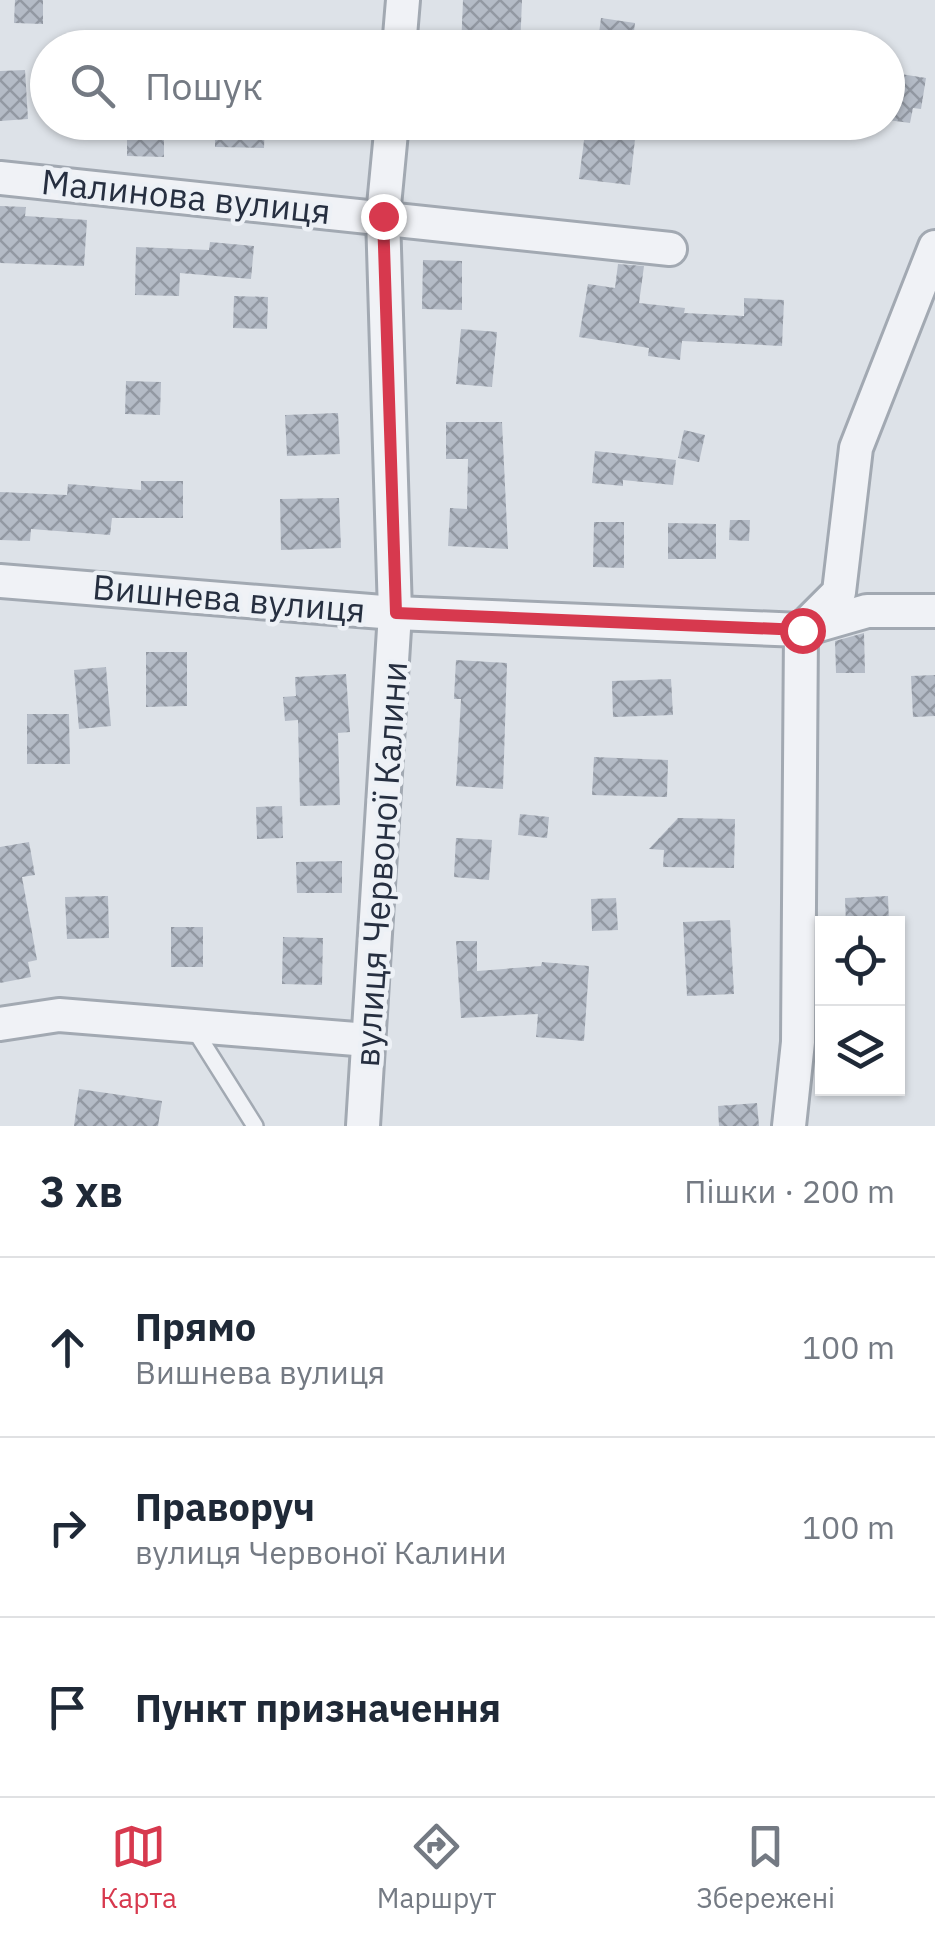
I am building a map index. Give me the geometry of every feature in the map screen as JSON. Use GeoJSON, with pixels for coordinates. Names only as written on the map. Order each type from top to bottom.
{"type":"FeatureCollection","features":[{"type":"Feature","properties":{"kind":"street"},"geometry":{"type":"LineString","coordinates":[[400,30],[403,0]]}},
{"type":"Feature","properties":{"kind":"street","name":"вулиця Червоної Калини"},"geometry":{"type":"LineString","coordinates":[[363,1126],[396,613],[383,216],[390,140]]}},
{"type":"Feature","properties":{"kind":"street","name":"Малинова вулиця"},"geometry":{"type":"LineString","coordinates":[[0,178],[670,249]]}},
{"type":"Feature","properties":{"kind":"street"},"geometry":{"type":"LineString","coordinates":[[789,1126],[798,1042],[802,630],[839,592],[856,448],[935,247]]}},
{"type":"Feature","properties":{"kind":"street","name":"Вишнева вулиця"},"geometry":{"type":"LineString","coordinates":[[0,581],[396,613],[802,630],[867,612],[935,611]]}},
{"type":"Feature","properties":{"kind":"street"},"geometry":{"type":"LineString","coordinates":[[0,1024],[59,1015],[368,1040]]}},
{"type":"Feature","properties":{"kind":"lane"},"geometry":{"type":"LineString","coordinates":[[192,1025],[255,1126]]}},
{"type":"Feature","properties":{"kind":"building"},"geometry":{"type":"Polygon","coordinates":[[[15,0],[43,0],[43,24],[14,23],[15,0]]]}},
{"type":"Feature","properties":{"kind":"building"},"geometry":{"type":"Polygon","coordinates":[[[463,0],[522,0],[521,30],[462,30],[463,0]]]}},
{"type":"Feature","properties":{"kind":"building"},"geometry":{"type":"Polygon","coordinates":[[[601,18],[635,23],[634,30],[599,30],[601,18]]]}},
{"type":"Feature","properties":{"kind":"building"},"geometry":{"type":"Polygon","coordinates":[[[25,70],[28,119],[0,121],[0,71],[25,70]]]}},
{"type":"Feature","properties":{"kind":"building"},"geometry":{"type":"Polygon","coordinates":[[[905,75],[926,78],[921,109],[913,108],[910,123],[905,122],[905,75]]]}},
{"type":"Feature","properties":{"kind":"building"},"geometry":{"type":"Polygon","coordinates":[[[127,140],[164,140],[164,157],[127,156],[127,140]]]}},
{"type":"Feature","properties":{"kind":"building"},"geometry":{"type":"Polygon","coordinates":[[[215,140],[264,140],[264,148],[215,147],[215,140]]]}},
{"type":"Feature","properties":{"kind":"building"},"geometry":{"type":"Polygon","coordinates":[[[584,140],[635,140],[630,185],[579,179],[584,140]]]}},
{"type":"Feature","properties":{"kind":"building"},"geometry":{"type":"Polygon","coordinates":[[[0,206],[26,207],[25,216],[87,220],[84,266],[0,263],[0,206]]]}},
{"type":"Feature","properties":{"kind":"building"},"geometry":{"type":"Polygon","coordinates":[[[210,242],[254,246],[251,279],[180,273],[179,296],[135,295],[136,247],[209,250],[210,242]]]}},
{"type":"Feature","properties":{"kind":"building"},"geometry":{"type":"Polygon","coordinates":[[[423,260],[462,261],[462,310],[422,309],[423,260]]]}},
{"type":"Feature","properties":{"kind":"building"},"geometry":{"type":"Polygon","coordinates":[[[618,264],[644,266],[639,303],[685,308],[684,313],[744,316],[744,298],[784,300],[782,346],[682,341],[680,360],[648,356],[649,348],[579,337],[588,284],[615,288],[618,264]]]}},
{"type":"Feature","properties":{"kind":"building"},"geometry":{"type":"Polygon","coordinates":[[[234,296],[268,297],[267,329],[233,328],[234,296]]]}},
{"type":"Feature","properties":{"kind":"building"},"geometry":{"type":"Polygon","coordinates":[[[461,329],[497,332],[492,387],[456,384],[461,329]]]}},
{"type":"Feature","properties":{"kind":"building"},"geometry":{"type":"Polygon","coordinates":[[[126,381],[161,382],[160,415],[125,414],[126,381]]]}},
{"type":"Feature","properties":{"kind":"building"},"geometry":{"type":"Polygon","coordinates":[[[338,413],[340,454],[287,456],[285,415],[338,413]]]}},
{"type":"Feature","properties":{"kind":"building"},"geometry":{"type":"Polygon","coordinates":[[[446,422],[502,422],[508,549],[448,546],[450,508],[467,509],[468,459],[446,459],[446,422]]]}},
{"type":"Feature","properties":{"kind":"building"},"geometry":{"type":"Polygon","coordinates":[[[684,430],[705,435],[699,462],[678,458],[684,430]]]}},
{"type":"Feature","properties":{"kind":"building"},"geometry":{"type":"Polygon","coordinates":[[[595,451],[676,460],[673,485],[623,480],[623,486],[592,483],[595,451]]]}},
{"type":"Feature","properties":{"kind":"building"},"geometry":{"type":"Polygon","coordinates":[[[141,481],[183,481],[183,518],[112,518],[110,535],[31,529],[30,541],[0,540],[0,492],[67,495],[68,484],[141,490],[141,481]]]}},
{"type":"Feature","properties":{"kind":"building"},"geometry":{"type":"Polygon","coordinates":[[[339,498],[341,548],[281,550],[280,499],[339,498]]]}},
{"type":"Feature","properties":{"kind":"building"},"geometry":{"type":"Polygon","coordinates":[[[730,520],[750,520],[749,541],[729,540],[730,520]]]}},
{"type":"Feature","properties":{"kind":"building"},"geometry":{"type":"Polygon","coordinates":[[[594,522],[624,522],[624,568],[593,567],[594,522]]]}},
{"type":"Feature","properties":{"kind":"building"},"geometry":{"type":"Polygon","coordinates":[[[668,523],[716,524],[716,559],[668,559],[668,523]]]}},
{"type":"Feature","properties":{"kind":"building"},"geometry":{"type":"Polygon","coordinates":[[[864,633],[865,673],[836,673],[835,641],[864,633]]]}},
{"type":"Feature","properties":{"kind":"building"},"geometry":{"type":"Polygon","coordinates":[[[146,652],[187,652],[187,706],[146,707],[146,652]]]}},
{"type":"Feature","properties":{"kind":"building"},"geometry":{"type":"Polygon","coordinates":[[[456,660],[507,663],[503,789],[456,786],[461,699],[454,699],[456,660]]]}},
{"type":"Feature","properties":{"kind":"building"},"geometry":{"type":"Polygon","coordinates":[[[106,667],[111,726],[79,729],[74,670],[106,667]]]}},
{"type":"Feature","properties":{"kind":"building"},"geometry":{"type":"Polygon","coordinates":[[[346,674],[350,732],[338,733],[340,805],[300,806],[298,720],[285,721],[283,697],[296,696],[295,677],[346,674]]]}},
{"type":"Feature","properties":{"kind":"building"},"geometry":{"type":"Polygon","coordinates":[[[935,675],[935,716],[913,717],[911,676],[935,675]]]}},
{"type":"Feature","properties":{"kind":"building"},"geometry":{"type":"Polygon","coordinates":[[[671,679],[673,715],[613,717],[612,681],[671,679]]]}},
{"type":"Feature","properties":{"kind":"building"},"geometry":{"type":"Polygon","coordinates":[[[27,714],[69,714],[70,764],[27,764],[27,714]]]}},
{"type":"Feature","properties":{"kind":"building"},"geometry":{"type":"Polygon","coordinates":[[[594,757],[668,760],[667,797],[592,795],[594,757]]]}},
{"type":"Feature","properties":{"kind":"building"},"geometry":{"type":"Polygon","coordinates":[[[282,806],[283,838],[257,839],[256,807],[282,806]]]}},
{"type":"Feature","properties":{"kind":"building"},"geometry":{"type":"Polygon","coordinates":[[[520,814],[549,817],[547,838],[518,835],[520,814]]]}},
{"type":"Feature","properties":{"kind":"building"},"geometry":{"type":"Polygon","coordinates":[[[678,818],[735,819],[734,868],[663,867],[664,850],[649,849],[678,818]]]}},
{"type":"Feature","properties":{"kind":"building"},"geometry":{"type":"Polygon","coordinates":[[[456,838],[492,840],[489,880],[454,877],[456,838]]]}},
{"type":"Feature","properties":{"kind":"building"},"geometry":{"type":"Polygon","coordinates":[[[29,842],[35,875],[22,877],[37,960],[28,962],[31,977],[0,983],[0,847],[29,842]]]}},
{"type":"Feature","properties":{"kind":"building"},"geometry":{"type":"Polygon","coordinates":[[[342,861],[342,893],[297,893],[296,862],[342,861]]]}},
{"type":"Feature","properties":{"kind":"building"},"geometry":{"type":"Polygon","coordinates":[[[108,896],[109,938],[67,939],[65,897],[108,896]]]}},
{"type":"Feature","properties":{"kind":"building"},"geometry":{"type":"Polygon","coordinates":[[[888,896],[889,916],[846,916],[845,898],[888,896]]]}},
{"type":"Feature","properties":{"kind":"building"},"geometry":{"type":"Polygon","coordinates":[[[616,898],[618,930],[592,931],[591,899],[616,898]]]}},
{"type":"Feature","properties":{"kind":"building"},"geometry":{"type":"Polygon","coordinates":[[[730,920],[734,994],[687,996],[683,922],[730,920]]]}},
{"type":"Feature","properties":{"kind":"building"},"geometry":{"type":"Polygon","coordinates":[[[171,927],[203,927],[203,967],[171,967],[171,927]]]}},
{"type":"Feature","properties":{"kind":"building"},"geometry":{"type":"Polygon","coordinates":[[[283,937],[323,938],[322,985],[282,984],[283,937]]]}},
{"type":"Feature","properties":{"kind":"building"},"geometry":{"type":"Polygon","coordinates":[[[456,941],[477,941],[477,971],[541,966],[542,962],[589,966],[584,1041],[536,1037],[538,1014],[461,1018],[456,941]]]}},
{"type":"Feature","properties":{"kind":"building"},"geometry":{"type":"Polygon","coordinates":[[[79,1089],[162,1101],[158,1126],[74,1126],[79,1089]]]}},
{"type":"Feature","properties":{"kind":"building"},"geometry":{"type":"Polygon","coordinates":[[[757,1103],[759,1126],[719,1126],[718,1106],[757,1103]]]}},
{"type":"Feature","properties":{"kind":"route"},"geometry":{"type":"LineString","coordinates":[[383,216],[396,613],[802,630]]}}]}
